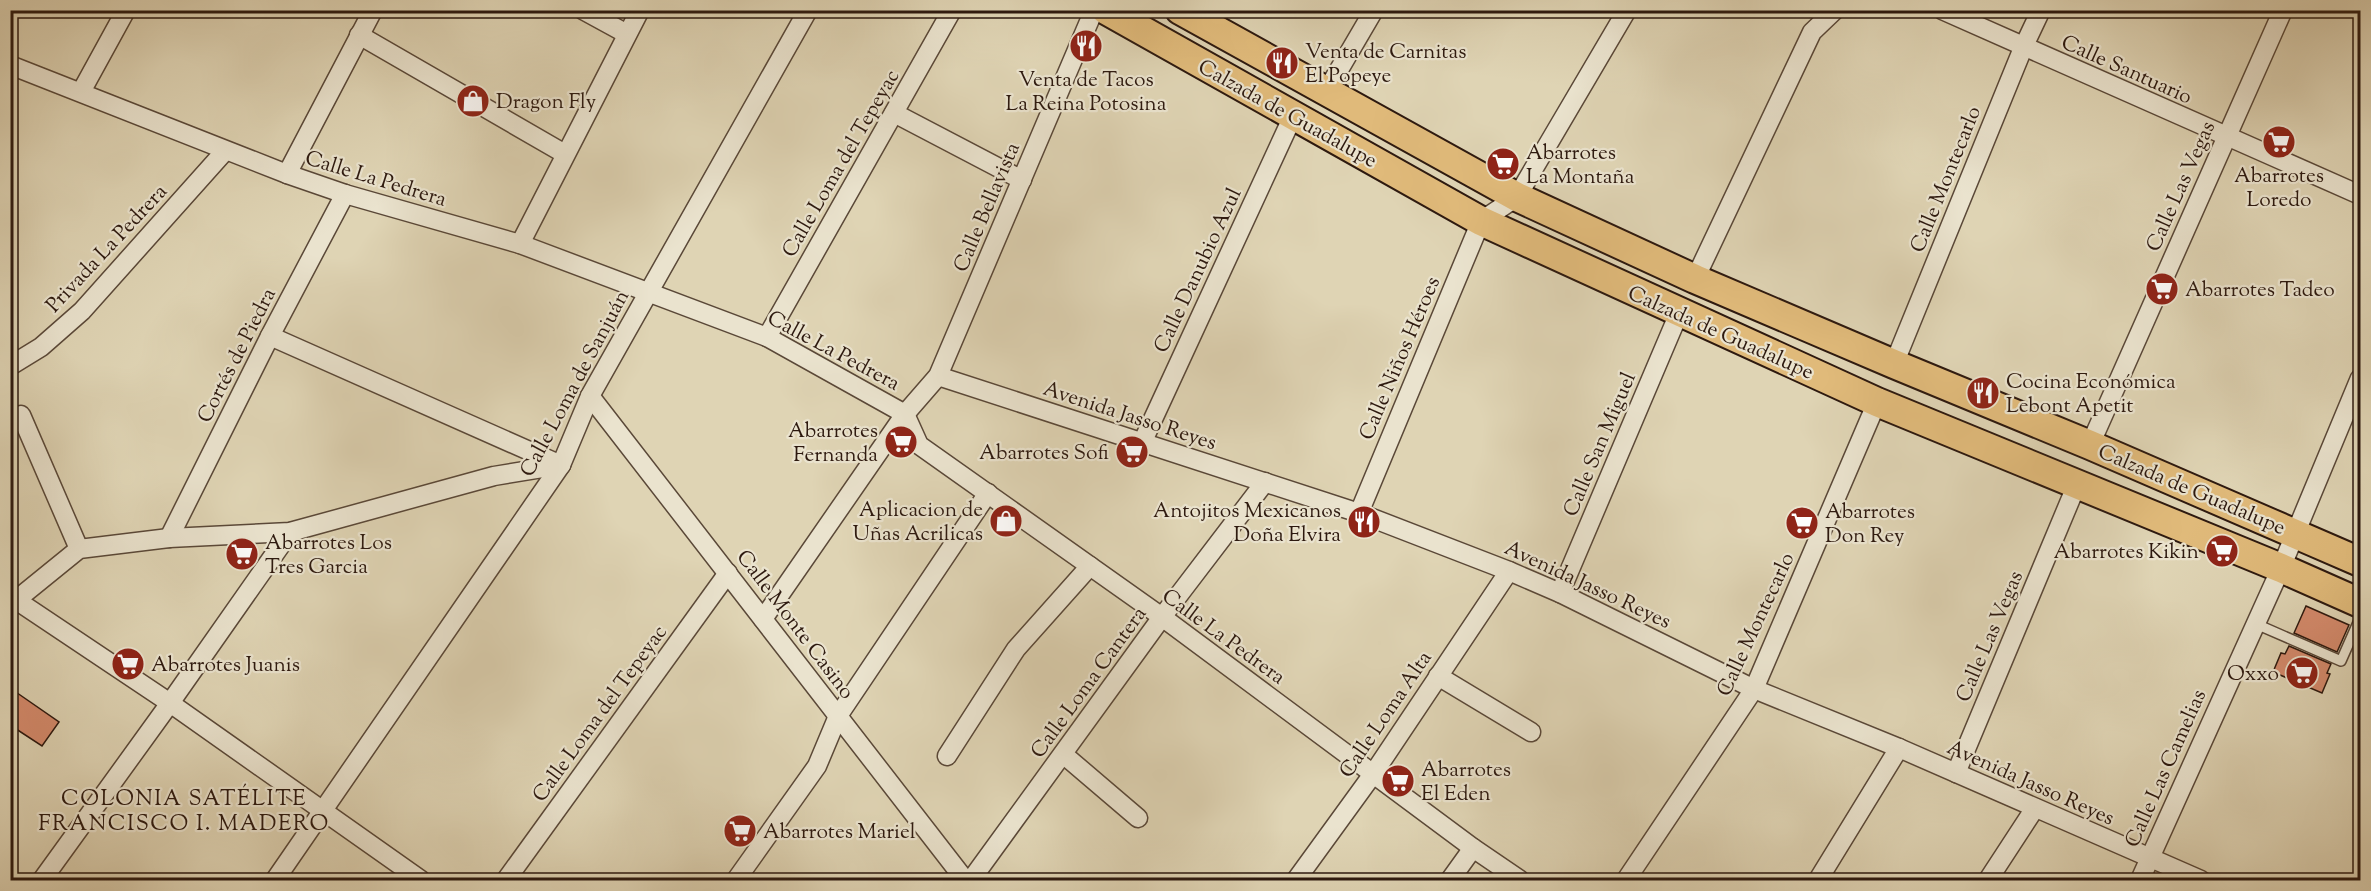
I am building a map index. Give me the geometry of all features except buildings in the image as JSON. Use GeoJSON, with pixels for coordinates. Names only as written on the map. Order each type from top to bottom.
{"type":"FeatureCollection","features":[{"type":"Feature","properties":{"kind":"main road","name":"Calzada de Guadalupe"},"geometry":{"type":"LineString","coordinates":[[1106,10],[1481,221],[1877,402],[2361,603]]}},
{"type":"Feature","properties":{"kind":"main road","name":"Calzada de Guadalupe"},"geometry":{"type":"LineString","coordinates":[[1180,10],[1516,197],[1695,279],[2361,562]]}},
{"type":"Feature","properties":{"kind":"street"},"geometry":{"type":"LineString","coordinates":[[81,92],[126,10]]}},
{"type":"Feature","properties":{"kind":"street"},"geometry":{"type":"LineString","coordinates":[[287,174],[373,10]]}},
{"type":"Feature","properties":{"kind":"street"},"geometry":{"type":"LineString","coordinates":[[583,10],[627,34]]}},
{"type":"Feature","properties":{"kind":"street"},"geometry":{"type":"LineString","coordinates":[[520,244],[640,10]]}},
{"type":"Feature","properties":{"kind":"street","name":"Calle Loma de Sanjuán"},"geometry":{"type":"LineString","coordinates":[[274,880],[323,813],[561,465],[590,396],[808,10]]}},
{"type":"Feature","properties":{"kind":"street","name":"Calle Loma del Tepeyac"},"geometry":{"type":"LineString","coordinates":[[767,337],[952,10]]}},
{"type":"Feature","properties":{"kind":"street","name":"Calle Bellavista"},"geometry":{"type":"LineString","coordinates":[[905,414],[938,376],[1094,10]]}},
{"type":"Feature","properties":{"kind":"street"},"geometry":{"type":"LineString","coordinates":[[1326,92],[1374,10]]}},
{"type":"Feature","properties":{"kind":"street"},"geometry":{"type":"LineString","coordinates":[[1481,221],[1516,197],[1627,10]]}},
{"type":"Feature","properties":{"kind":"street"},"geometry":{"type":"LineString","coordinates":[[1695,279],[1812,32],[1835,10]]}},
{"type":"Feature","properties":{"kind":"street","name":"Calle Santuario"},"geometry":{"type":"LineString","coordinates":[[1942,10],[2023,48],[2361,195]]}},
{"type":"Feature","properties":{"kind":"street","name":"Calle Montecarlo"},"geometry":{"type":"LineString","coordinates":[[1894,364],[2023,48],[2041,10]]}},
{"type":"Feature","properties":{"kind":"street","name":"Calle Las Vegas"},"geometry":{"type":"LineString","coordinates":[[2090,445],[2283,10]]}},
{"type":"Feature","properties":{"kind":"street"},"geometry":{"type":"LineString","coordinates":[[359,35],[565,154]]}},
{"type":"Feature","properties":{"kind":"street","name":"Calle La Pedrera"},"geometry":{"type":"LineString","coordinates":[[10,65],[287,174],[345,194],[520,244],[767,337],[905,414],[919,445],[1162,617],[1473,848],[1520,880]]}},
{"type":"Feature","properties":{"kind":"street"},"geometry":{"type":"LineString","coordinates":[[894,113],[1022,180]]}},
{"type":"Feature","properties":{"kind":"street","name":"Calle Danubio Azul"},"geometry":{"type":"LineString","coordinates":[[1142,443],[1293,116]]}},
{"type":"Feature","properties":{"kind":"street","name":"Privada La Pedrera"},"geometry":{"type":"LineString","coordinates":[[10,366],[41,347],[82,311],[225,151]]}},
{"type":"Feature","properties":{"kind":"street","name":"Cortés de Piedra"},"geometry":{"type":"LineString","coordinates":[[169,538],[270,336],[345,194]]}},
{"type":"Feature","properties":{"kind":"street","name":"Calle Niños Héroes"},"geometry":{"type":"LineString","coordinates":[[1359,513],[1481,221]]}},
{"type":"Feature","properties":{"kind":"street","name":"Calle San Miguel"},"geometry":{"type":"LineString","coordinates":[[1560,593],[1679,313]]}},
{"type":"Feature","properties":{"kind":"street"},"geometry":{"type":"LineString","coordinates":[[270,336],[561,465]]}},
{"type":"Feature","properties":{"kind":"street","name":"Avenida Jasso Reyes"},"geometry":{"type":"LineString","coordinates":[[938,376],[1359,513],[1509,571],[1560,593],[1754,689],[1899,748],[2201,880]]}},
{"type":"Feature","properties":{"kind":"street","name":"Calle Las Camelias"},"geometry":{"type":"LineString","coordinates":[[2140,880],[2281,568],[2361,378]]}},
{"type":"Feature","properties":{"kind":"street","name":"Calle Monte Casino"},"geometry":{"type":"LineString","coordinates":[[590,396],[965,880]]}},
{"type":"Feature","properties":{"kind":"street","name":"Calle Montecarlo"},"geometry":{"type":"LineString","coordinates":[[1626,880],[1754,689],[1877,402]]}},
{"type":"Feature","properties":{"kind":"street"},"geometry":{"type":"LineString","coordinates":[[764,619],[905,414]]}},
{"type":"Feature","properties":{"kind":"street"},"geometry":{"type":"LineString","coordinates":[[21,415],[79,549]]}},
{"type":"Feature","properties":{"kind":"street"},"geometry":{"type":"LineString","coordinates":[[421,880],[170,703],[12,602],[79,549],[169,538],[290,531],[494,476],[561,465]]}},
{"type":"Feature","properties":{"kind":"street","name":"Calle Loma Cantera"},"geometry":{"type":"LineString","coordinates":[[971,880],[1162,617],[1265,482]]}},
{"type":"Feature","properties":{"kind":"street","name":"Calle Las Vegas"},"geometry":{"type":"LineString","coordinates":[[1956,773],[2077,484]]}},
{"type":"Feature","properties":{"kind":"street"},"geometry":{"type":"LineString","coordinates":[[736,880],[817,766],[838,716],[988,493]]}},
{"type":"Feature","properties":{"kind":"street"},"geometry":{"type":"LineString","coordinates":[[42,880],[170,703],[290,531]]}},
{"type":"Feature","properties":{"kind":"street"},"geometry":{"type":"LineString","coordinates":[[947,756],[1016,649],[1090,566]]}},
{"type":"Feature","properties":{"kind":"street","name":"Calle Loma Alta"},"geometry":{"type":"LineString","coordinates":[[1296,880],[1373,774],[1509,571]]}},
{"type":"Feature","properties":{"kind":"street","name":"Calle Loma del Tepeyac"},"geometry":{"type":"LineString","coordinates":[[506,880],[728,573]]}},
{"type":"Feature","properties":{"kind":"street"},"geometry":{"type":"LineString","coordinates":[[1438,676],[1531,732]]}},
{"type":"Feature","properties":{"kind":"street"},"geometry":{"type":"LineString","coordinates":[[1818,880],[1899,748]]}},
{"type":"Feature","properties":{"kind":"street"},"geometry":{"type":"LineString","coordinates":[[1063,754],[1138,818]]}},
{"type":"Feature","properties":{"kind":"street"},"geometry":{"type":"LineString","coordinates":[[1988,880],[2035,808]]}},
{"type":"Feature","properties":{"kind":"street"},"geometry":{"type":"LineString","coordinates":[[1450,880],[1473,848]]}},
{"type":"Feature","properties":{"kind":"lane"},"geometry":{"type":"LineString","coordinates":[[2256,624],[2341,661],[2361,618]]}},
{"type":"Feature","properties":{"kind":"place","name":"Venta de Tacos La Reina Potosina"},"geometry":{"type":"Point","coordinates":[1086,46]}},
{"type":"Feature","properties":{"kind":"place","name":"Venta de Carnitas El Popeye"},"geometry":{"type":"Point","coordinates":[1282,63]}},
{"type":"Feature","properties":{"kind":"place","name":"Dragon Fly"},"geometry":{"type":"Point","coordinates":[473,101]}},
{"type":"Feature","properties":{"kind":"place","name":"Abarrotes Loredo"},"geometry":{"type":"Point","coordinates":[2279,142]}},
{"type":"Feature","properties":{"kind":"place","name":"Abarrotes La Montaña"},"geometry":{"type":"Point","coordinates":[1503,164]}},
{"type":"Feature","properties":{"kind":"place","name":"Abarrotes Tadeo"},"geometry":{"type":"Point","coordinates":[2162,289]}},
{"type":"Feature","properties":{"kind":"place","name":"Cocina Económica Lebont Apetit"},"geometry":{"type":"Point","coordinates":[1983,393]}},
{"type":"Feature","properties":{"kind":"place","name":"Abarrotes Fernanda"},"geometry":{"type":"Point","coordinates":[901,442]}},
{"type":"Feature","properties":{"kind":"place","name":"Abarrotes Sofi"},"geometry":{"type":"Point","coordinates":[1132,452]}},
{"type":"Feature","properties":{"kind":"place","name":"Aplicacion de Uñas Acrilicas"},"geometry":{"type":"Point","coordinates":[1006,521]}},
{"type":"Feature","properties":{"kind":"place","name":"Antojitos Mexicanos Doña Elvira"},"geometry":{"type":"Point","coordinates":[1364,522]}},
{"type":"Feature","properties":{"kind":"place","name":"Abarrotes Don Rey"},"geometry":{"type":"Point","coordinates":[1802,523]}},
{"type":"Feature","properties":{"kind":"place","name":"Abarrotes Kikin"},"geometry":{"type":"Point","coordinates":[2222,551]}},
{"type":"Feature","properties":{"kind":"place","name":"Abarrotes Los Tres Garcia"},"geometry":{"type":"Point","coordinates":[242,554]}},
{"type":"Feature","properties":{"kind":"place","name":"Abarrotes Juanis"},"geometry":{"type":"Point","coordinates":[128,664]}},
{"type":"Feature","properties":{"kind":"place","name":"Oxxo"},"geometry":{"type":"Point","coordinates":[2302,673]}},
{"type":"Feature","properties":{"kind":"place","name":"Abarrotes El Eden"},"geometry":{"type":"Point","coordinates":[1398,781]}},
{"type":"Feature","properties":{"kind":"place","name":"Abarrotes Mariel"},"geometry":{"type":"Point","coordinates":[740,831]}},
{"type":"Feature","properties":{"kind":"district","name":"COLONIA SATÉLITE FRANCISCO I. MADERO"},"geometry":{"type":"Point","coordinates":[184,810]}}]}
